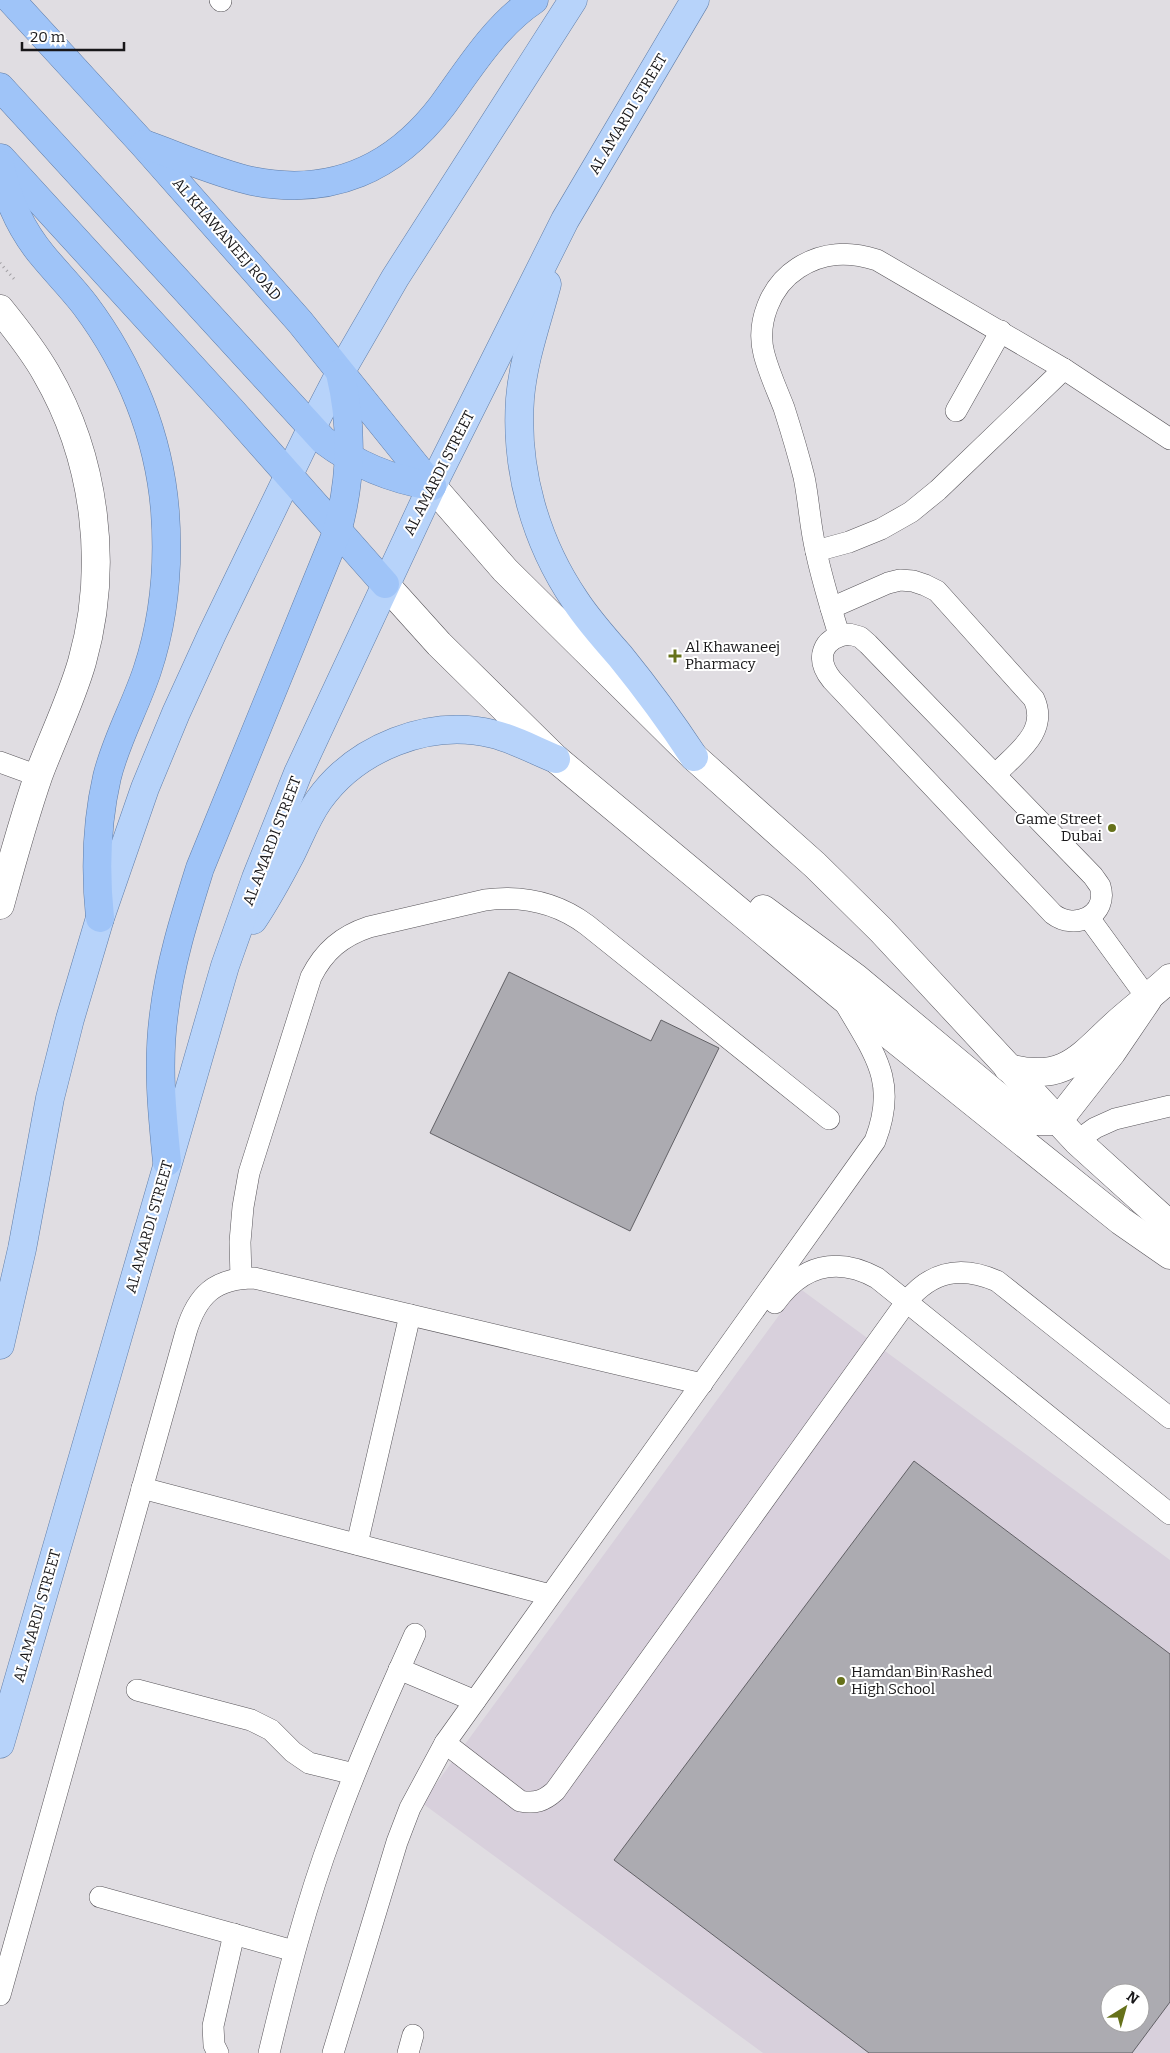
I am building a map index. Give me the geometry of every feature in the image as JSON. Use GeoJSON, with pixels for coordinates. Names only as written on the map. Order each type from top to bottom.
{"type":"FeatureCollection","features":[{"type":"Feature","properties":{"kind":"highway","name":"AL KHAWANEEJ ROAD"},"geometry":{"type":"LineString","coordinates":[[11,0],[143,144],[300,322],[432,486]]}},
{"type":"Feature","properties":{"kind":"highway"},"geometry":{"type":"LineString","coordinates":[[143,144],[230,175],[272,184],[294,186],[324,183],[358,174],[381,163],[421,131],[490,41],[509,21],[534,0]]}},
{"type":"Feature","properties":{"kind":"highway"},"geometry":{"type":"LineString","coordinates":[[0,87],[311,429],[350,459],[376,472],[432,486]]}},
{"type":"Feature","properties":{"kind":"highway"},"geometry":{"type":"LineString","coordinates":[[0,158],[232,411],[337,532],[385,584]]}},
{"type":"Feature","properties":{"kind":"highway"},"geometry":{"type":"LineString","coordinates":[[0,165],[14,208],[26,232],[41,254],[84,304],[106,336],[125,369],[149,430],[159,470],[165,510],[167,551],[165,584],[158,632],[147,671],[108,775],[100,810],[96,864],[100,918]]}},
{"type":"Feature","properties":{"kind":"highway"},"geometry":{"type":"LineString","coordinates":[[167,1162],[162,1114],[160,1064],[163,1014],[172,964],[200,868],[337,532],[346,491],[350,459],[349,415],[340,373]]}},
{"type":"Feature","properties":{"kind":"main road"},"geometry":{"type":"LineString","coordinates":[[0,1345],[22,1249],[50,1098],[70,1019],[100,918],[145,788],[176,713],[212,634],[340,373],[395,278],[573,0]]}},
{"type":"Feature","properties":{"kind":"main road","name":"AL AMARDI STREET"},"geometry":{"type":"LineString","coordinates":[[0,1744],[167,1162],[225,966],[256,878],[298,773],[385,584],[565,220],[695,0]]}},
{"type":"Feature","properties":{"kind":"main road"},"geometry":{"type":"LineString","coordinates":[[565,220],[526,362],[520,397],[519,424],[522,472],[541,536],[570,592],[670,721],[694,757]]}},
{"type":"Feature","properties":{"kind":"main road"},"geometry":{"type":"LineString","coordinates":[[225,966],[268,897],[306,820],[319,800],[335,781],[353,765],[374,751],[396,741],[420,734],[444,730],[469,730],[493,734],[556,759]]}},
{"type":"Feature","properties":{"kind":"street"},"geometry":{"type":"LineString","coordinates":[[0,309],[29,346],[47,374],[66,412],[80,452],[90,494],[95,535],[96,578],[91,620],[82,661],[38,776],[0,904]]}},
{"type":"Feature","properties":{"kind":"street"},"geometry":{"type":"LineString","coordinates":[[432,486],[505,570],[694,757],[815,865],[881,930],[1077,1141],[1170,1225]]}},
{"type":"Feature","properties":{"kind":"street"},"geometry":{"type":"LineString","coordinates":[[385,584],[439,644],[556,759],[841,996],[1114,1216],[1170,1255]]}},
{"type":"Feature","properties":{"kind":"street"},"geometry":{"type":"LineString","coordinates":[[632,822],[759,906],[856,978],[1018,1113],[1031,1121],[1058,1121]]}},
{"type":"Feature","properties":{"kind":"street"},"geometry":{"type":"LineString","coordinates":[[1008,1068],[1022,1072],[1038,1073],[1068,1066],[1081,1058],[1123,1018],[1148,999],[1170,978]]}},
{"type":"Feature","properties":{"kind":"street"},"geometry":{"type":"LineString","coordinates":[[1058,1121],[1112,1052],[1148,999]]}},
{"type":"Feature","properties":{"kind":"lane"},"geometry":{"type":"LineString","coordinates":[[839,635],[816,551],[809,504],[794,440],[764,353],[762,335],[764,317],[770,300],[779,285],[806,262],[823,256],[842,253],[859,254],[877,260],[1064,369],[1170,439]]}},
{"type":"Feature","properties":{"kind":"lane"},"geometry":{"type":"LineString","coordinates":[[956,411],[1001,331]]}},
{"type":"Feature","properties":{"kind":"lane"},"geometry":{"type":"LineString","coordinates":[[816,551],[849,542],[911,512],[938,490],[1064,369]]}},
{"type":"Feature","properties":{"kind":"lane"},"geometry":{"type":"LineString","coordinates":[[831,608],[888,583],[900,580],[913,581],[936,591],[1034,699],[1038,707],[1037,727],[1032,736],[995,775]]}},
{"type":"Feature","properties":{"kind":"lane"},"geometry":{"type":"LineString","coordinates":[[849,634],[860,637],[995,775],[1093,876],[1100,886],[1101,898],[1097,909],[1089,918],[1080,922],[1070,922],[1061,920],[1053,914],[832,680],[825,671],[822,661],[824,650],[829,641],[839,635],[849,634]]}},
{"type":"Feature","properties":{"kind":"lane"},"geometry":{"type":"LineString","coordinates":[[0,762],[38,776]]}},
{"type":"Feature","properties":{"kind":"lane"},"geometry":{"type":"LineString","coordinates":[[241,1278],[240,1242],[243,1207],[249,1173],[311,977],[318,963],[334,946],[354,932],[369,927],[484,900],[502,898],[539,901],[573,914],[829,1119]]}},
{"type":"Feature","properties":{"kind":"lane"},"geometry":{"type":"LineString","coordinates":[[1089,918],[1148,999]]}},
{"type":"Feature","properties":{"kind":"lane"},"geometry":{"type":"LineString","coordinates":[[333,2053],[397,1842],[410,1808],[445,1743],[875,1141],[885,1107],[882,1073],[875,1056],[841,996]]}},
{"type":"Feature","properties":{"kind":"lane"},"geometry":{"type":"LineString","coordinates":[[1077,1141],[1095,1128],[1115,1119],[1170,1106]]}},
{"type":"Feature","properties":{"kind":"lane"},"geometry":{"type":"LineString","coordinates":[[730,1345],[753,1328],[791,1283],[803,1274],[818,1268],[841,1266],[864,1270],[878,1278],[907,1301],[1170,1514]]}},
{"type":"Feature","properties":{"kind":"lane"},"geometry":{"type":"LineString","coordinates":[[445,1743],[520,1801],[539,1802],[555,1791],[907,1301],[916,1290],[928,1281],[941,1276],[970,1272],[990,1278],[1017,1296],[1170,1418]]}},
{"type":"Feature","properties":{"kind":"lane"},"geometry":{"type":"LineString","coordinates":[[0,1995],[188,1325],[195,1306],[204,1295],[214,1287],[227,1281],[254,1278],[702,1384]]}},
{"type":"Feature","properties":{"kind":"lane"},"geometry":{"type":"LineString","coordinates":[[357,1544],[410,1315]]}},
{"type":"Feature","properties":{"kind":"lane"},"geometry":{"type":"LineString","coordinates":[[142,1488],[550,1595]]}},
{"type":"Feature","properties":{"kind":"lane"},"geometry":{"type":"LineString","coordinates":[[268,2053],[294,1951],[329,1841],[354,1774],[415,1634]]}},
{"type":"Feature","properties":{"kind":"lane"},"geometry":{"type":"LineString","coordinates":[[400,1669],[475,1700]]}},
{"type":"Feature","properties":{"kind":"lane"},"geometry":{"type":"LineString","coordinates":[[137,1690],[251,1720],[271,1730],[294,1752],[310,1763],[354,1774]]}},
{"type":"Feature","properties":{"kind":"lane"},"geometry":{"type":"LineString","coordinates":[[100,1896],[294,1951]]}},
{"type":"Feature","properties":{"kind":"lane"},"geometry":{"type":"LineString","coordinates":[[218,2053],[214,2045],[213,2026],[234,1934]]}},
{"type":"Feature","properties":{"kind":"shaded area","name":"Hamdan Bin Rashed High School"},"geometry":{"type":"Polygon","coordinates":[[[799,1288],[1170,1560],[1170,2053],[763,2053],[422,1803],[799,1288]]]}},
{"type":"Feature","properties":{"kind":"building"},"geometry":{"type":"Polygon","coordinates":[[[509,972],[651,1041],[661,1020],[719,1048],[630,1231],[430,1133],[509,972]]]}},
{"type":"Feature","properties":{"kind":"building"},"geometry":{"type":"Polygon","coordinates":[[[914,1461],[1170,1654],[1170,2002],[1150,2029],[1150,1983],[1100,1983],[1100,2033],[1147,2033],[1132,2053],[869,2053],[614,1860],[914,1461]]]}},
{"type":"Feature","properties":{"kind":"place","name":"Al Khawaneej Pharmacy"},"geometry":{"type":"Point","coordinates":[675,656]}},
{"type":"Feature","properties":{"kind":"place","name":"Game Street Dubai"},"geometry":{"type":"Point","coordinates":[1112,828]}},
{"type":"Feature","properties":{"kind":"place","name":"Hamdan Bin Rashed High School"},"geometry":{"type":"Point","coordinates":[841,1681]}}]}
